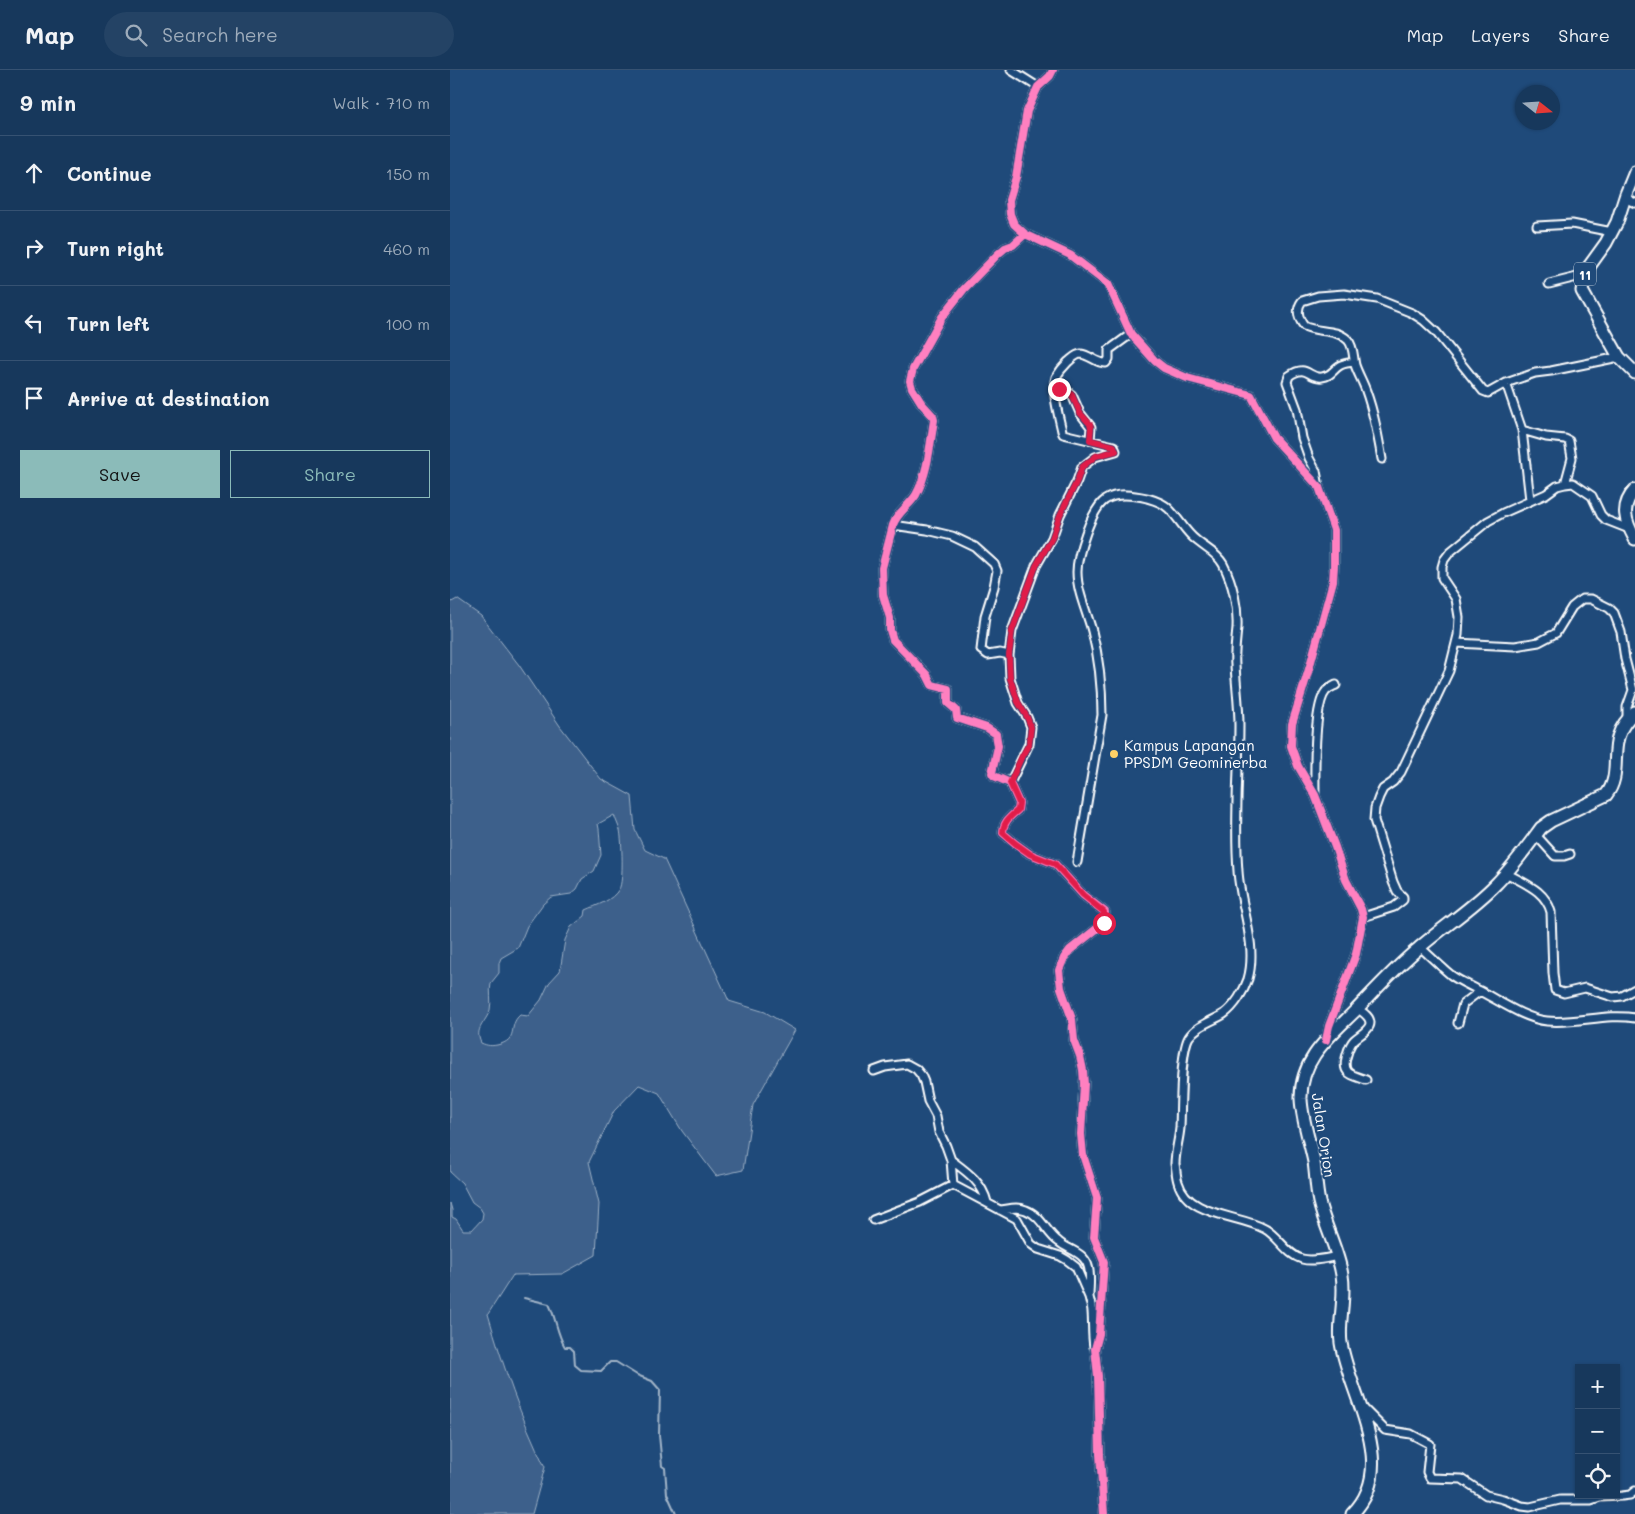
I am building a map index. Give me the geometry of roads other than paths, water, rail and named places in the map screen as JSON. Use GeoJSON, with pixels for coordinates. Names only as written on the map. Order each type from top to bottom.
{"type":"FeatureCollection","features":[{"type":"Feature","properties":{"kind":"highway","name":"11"},"geometry":{"type":"LineString","coordinates":[[1633,368],[1620,357],[1582,291],[1585,272],[1606,243],[1630,201],[1635,172]]}},
{"type":"Feature","properties":{"kind":"highway"},"geometry":{"type":"LineString","coordinates":[[1632,534],[1626,518],[1626,507],[1629,496],[1635,490]]}},
{"type":"Feature","properties":{"kind":"highway","name":"Jalan Orion"},"geometry":{"type":"LineString","coordinates":[[1352,1514],[1368,1490],[1372,1478],[1373,1464],[1370,1439],[1350,1379],[1341,1342],[1342,1277],[1338,1256],[1319,1202],[1314,1163],[1301,1100],[1303,1075],[1326,1040],[1391,973],[1486,894],[1506,874],[1542,828],[1551,821],[1606,795],[1612,788],[1617,741],[1621,727],[1631,716]]}},
{"type":"Feature","properties":{"kind":"street"},"geometry":{"type":"LineString","coordinates":[[1011,70],[1038,87]]}},
{"type":"Feature","properties":{"kind":"street"},"geometry":{"type":"LineString","coordinates":[[1053,70],[1050,76],[1038,87],[1027,110],[1016,177],[1009,200],[1010,214],[1014,224],[1025,234],[1070,255],[1108,284],[1130,334],[1155,361],[1177,375],[1251,395],[1274,438],[1319,487]]}},
{"type":"Feature","properties":{"kind":"street"},"geometry":{"type":"LineString","coordinates":[[1537,226],[1572,224],[1612,232]]}},
{"type":"Feature","properties":{"kind":"street"},"geometry":{"type":"LineString","coordinates":[[1025,234],[1013,245],[1005,248],[998,254],[964,289],[942,317],[914,369],[910,381],[912,388],[934,420],[927,462],[916,494],[895,519],[892,526],[882,568],[883,594],[890,618],[890,630],[893,640],[927,675],[932,685],[948,689],[948,703],[956,710],[957,718],[986,728],[996,734],[998,746],[992,773],[994,776],[1010,783],[1019,803],[1018,810],[1008,819],[1002,829],[1003,833],[1030,854],[1055,864],[1083,895],[1101,908],[1106,917],[1104,923],[1070,950],[1059,970],[1061,988],[1072,1018],[1074,1040],[1080,1056],[1084,1084],[1081,1134],[1083,1155],[1097,1198],[1094,1237],[1104,1262],[1099,1334],[1095,1349]]}},
{"type":"Feature","properties":{"kind":"street"},"geometry":{"type":"LineString","coordinates":[[1549,284],[1585,276]]}},
{"type":"Feature","properties":{"kind":"street"},"geometry":{"type":"LineString","coordinates":[[1382,459],[1373,416],[1366,391],[1354,362],[1352,346],[1346,338],[1326,330],[1304,326],[1298,314],[1302,301],[1318,296],[1344,294],[1377,298],[1397,306],[1423,320],[1436,332],[1483,391],[1488,393],[1506,383],[1535,373],[1620,357]]}},
{"type":"Feature","properties":{"kind":"street"},"geometry":{"type":"LineString","coordinates":[[1010,783],[1029,744],[1031,727],[1018,702],[1010,678],[1009,655],[1012,631],[1036,566],[1052,538],[1060,515],[1082,467],[1096,456],[1116,451],[1114,446],[1063,434],[1056,401],[1056,378],[1073,357],[1083,354],[1101,364],[1106,363],[1109,359],[1109,350],[1130,334]]}},
{"type":"Feature","properties":{"kind":"street"},"geometry":{"type":"LineString","coordinates":[[1326,1040],[1329,1026],[1356,954],[1364,917],[1346,880],[1315,795],[1298,766],[1291,746],[1292,724],[1333,582],[1334,530],[1319,487],[1316,471],[1302,438],[1297,409],[1287,382],[1289,376],[1295,372],[1303,370],[1317,377],[1324,377],[1331,375],[1338,366],[1354,362]]}},
{"type":"Feature","properties":{"kind":"street"},"geometry":{"type":"LineString","coordinates":[[1506,383],[1522,430],[1530,500]]}},
{"type":"Feature","properties":{"kind":"street"},"geometry":{"type":"LineString","coordinates":[[1056,387],[1068,391],[1072,395],[1080,413],[1091,427],[1090,440]]}},
{"type":"Feature","properties":{"kind":"street"},"geometry":{"type":"LineString","coordinates":[[1522,430],[1569,441],[1572,458],[1565,484]]}},
{"type":"Feature","properties":{"kind":"street"},"geometry":{"type":"LineString","coordinates":[[1364,917],[1394,907],[1403,900],[1403,897],[1396,891],[1384,855],[1374,820],[1375,808],[1378,797],[1383,789],[1394,782],[1401,772],[1449,671],[1456,643],[1458,617],[1456,599],[1442,578],[1444,560],[1450,552],[1488,521],[1503,512],[1546,494],[1557,486],[1565,484],[1573,483],[1592,496],[1600,515],[1632,534]]}},
{"type":"Feature","properties":{"kind":"street"},"geometry":{"type":"LineString","coordinates":[[1077,862],[1102,715],[1099,666],[1077,572],[1080,548],[1088,527],[1099,507],[1106,499],[1116,496],[1135,495],[1161,502],[1193,539],[1213,552],[1222,562],[1236,605],[1235,664],[1239,728],[1236,842],[1238,875],[1250,947],[1250,969],[1247,983],[1240,996],[1226,1013],[1210,1021],[1189,1038],[1184,1055],[1180,1129],[1175,1161],[1177,1180],[1182,1192],[1190,1202],[1227,1217],[1264,1228],[1301,1259],[1313,1260],[1338,1256]]}},
{"type":"Feature","properties":{"kind":"street"},"geometry":{"type":"LineString","coordinates":[[892,526],[927,530],[952,536],[975,547],[994,564],[997,571],[986,616],[981,650],[988,655],[1000,653],[1009,655]]}},
{"type":"Feature","properties":{"kind":"street"},"geometry":{"type":"LineString","coordinates":[[1456,643],[1515,646],[1539,642],[1556,633],[1572,607],[1582,599],[1591,599],[1609,608],[1614,613],[1621,632],[1625,659],[1633,690],[1627,707],[1631,716]]}},
{"type":"Feature","properties":{"kind":"street"},"geometry":{"type":"LineString","coordinates":[[1315,795],[1319,712],[1325,692],[1336,685]]}},
{"type":"Feature","properties":{"kind":"street"},"geometry":{"type":"LineString","coordinates":[[1536,835],[1555,856],[1570,854]]}},
{"type":"Feature","properties":{"kind":"street"},"geometry":{"type":"LineString","coordinates":[[1506,874],[1536,889],[1549,903],[1555,990],[1564,992],[1585,988],[1613,997],[1622,996],[1635,989]]}},
{"type":"Feature","properties":{"kind":"street"},"geometry":{"type":"LineString","coordinates":[[1420,947],[1452,976],[1508,1006],[1546,1021],[1566,1022],[1608,1017],[1635,1018]]}},
{"type":"Feature","properties":{"kind":"street"},"geometry":{"type":"LineString","coordinates":[[1458,1023],[1463,1004],[1480,991]]}},
{"type":"Feature","properties":{"kind":"street"},"geometry":{"type":"LineString","coordinates":[[1357,1008],[1368,1017],[1369,1027],[1349,1047],[1345,1063],[1348,1072],[1366,1080]]}},
{"type":"Feature","properties":{"kind":"street"},"geometry":{"type":"LineString","coordinates":[[874,1071],[903,1063],[916,1069],[921,1075],[928,1101],[936,1116],[939,1132],[951,1160],[953,1186]]}},
{"type":"Feature","properties":{"kind":"street"},"geometry":{"type":"LineString","coordinates":[[951,1160],[978,1182],[983,1188],[987,1202]]}},
{"type":"Feature","properties":{"kind":"street"},"geometry":{"type":"LineString","coordinates":[[953,1186],[1017,1219],[1031,1244],[1044,1252],[1060,1256],[1076,1267],[1090,1297]]}},
{"type":"Feature","properties":{"kind":"street"},"geometry":{"type":"LineString","coordinates":[[873,1220],[920,1202],[953,1186]]}},
{"type":"Feature","properties":{"kind":"street"},"geometry":{"type":"LineString","coordinates":[[1000,1210],[1016,1207],[1034,1213],[1058,1242],[1084,1258],[1088,1264],[1092,1334],[1098,1376],[1104,1514]]}},
{"type":"Feature","properties":{"kind":"street"},"geometry":{"type":"LineString","coordinates":[[1044,1252],[1066,1246]]}},
{"type":"Feature","properties":{"kind":"street"},"geometry":{"type":"LineString","coordinates":[[1360,1405],[1385,1430],[1411,1434],[1430,1444],[1427,1472],[1430,1478],[1462,1479],[1486,1495],[1522,1506],[1560,1500],[1591,1500],[1600,1497],[1630,1495],[1635,1491]]}},
{"type":"Feature","properties":{"kind":"waterway"},"geometry":{"type":"LineString","coordinates":[[524,1298],[549,1304],[562,1342],[565,1347],[570,1347],[574,1351],[575,1365],[581,1370],[601,1371],[610,1362],[616,1362],[637,1375],[652,1381],[660,1390],[659,1435],[662,1466],[665,1468],[667,1494],[676,1514]]}},
{"type":"Feature","properties":{"kind":"place","name":"Kampus Lapangan PPSDM Geominerba"},"geometry":{"type":"Point","coordinates":[1114,754]}}]}
